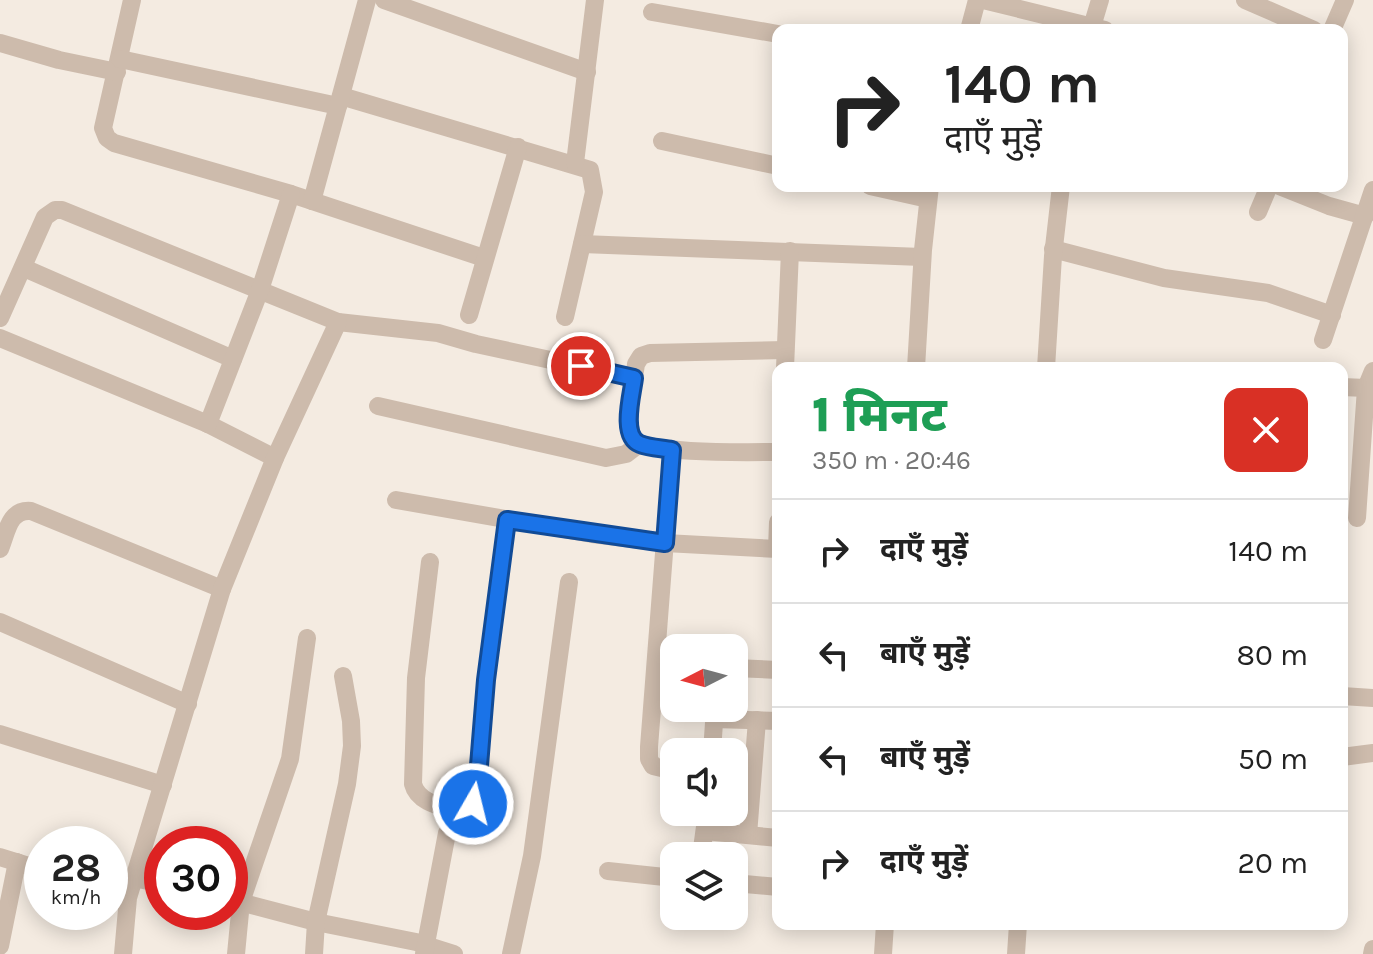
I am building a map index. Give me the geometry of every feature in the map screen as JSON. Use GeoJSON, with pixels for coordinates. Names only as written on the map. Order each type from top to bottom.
{"type":"FeatureCollection","features":[{"type":"Feature","properties":{"kind":"street"},"geometry":{"type":"LineString","coordinates":[[132,0],[103,128],[107,138],[114,143],[291,194],[484,258]]}},
{"type":"Feature","properties":{"kind":"street"},"geometry":{"type":"LineString","coordinates":[[312,201],[367,0]]}},
{"type":"Feature","properties":{"kind":"street"},"geometry":{"type":"LineString","coordinates":[[384,0],[587,72]]}},
{"type":"Feature","properties":{"kind":"street"},"geometry":{"type":"LineString","coordinates":[[575,163],[595,0]]}},
{"type":"Feature","properties":{"kind":"street"},"geometry":{"type":"LineString","coordinates":[[971,24],[980,0],[1076,24]]}},
{"type":"Feature","properties":{"kind":"street"},"geometry":{"type":"LineString","coordinates":[[1097,24],[1100,0]]}},
{"type":"Feature","properties":{"kind":"street"},"geometry":{"type":"LineString","coordinates":[[1245,0],[1300,24]]}},
{"type":"Feature","properties":{"kind":"street"},"geometry":{"type":"LineString","coordinates":[[1335,24],[1345,0]]}},
{"type":"Feature","properties":{"kind":"street"},"geometry":{"type":"LineString","coordinates":[[652,12],[772,33]]}},
{"type":"Feature","properties":{"kind":"street"},"geometry":{"type":"LineString","coordinates":[[0,43],[59,60],[118,66],[340,101],[518,147],[590,170],[594,192],[565,317]]}},
{"type":"Feature","properties":{"kind":"street"},"geometry":{"type":"LineString","coordinates":[[662,141],[772,165]]}},
{"type":"Feature","properties":{"kind":"street"},"geometry":{"type":"LineString","coordinates":[[469,315],[518,147]]}},
{"type":"Feature","properties":{"kind":"street"},"geometry":{"type":"LineString","coordinates":[[1323,340],[1373,190]]}},
{"type":"Feature","properties":{"kind":"street"},"geometry":{"type":"LineString","coordinates":[[916,362],[929,192]]}},
{"type":"Feature","properties":{"kind":"street"},"geometry":{"type":"LineString","coordinates":[[1046,362],[1053,249],[1060,192]]}},
{"type":"Feature","properties":{"kind":"street"},"geometry":{"type":"LineString","coordinates":[[1258,212],[1266,192]]}},
{"type":"Feature","properties":{"kind":"street"},"geometry":{"type":"LineString","coordinates":[[1294,192],[1365,216]]}},
{"type":"Feature","properties":{"kind":"street"},"geometry":{"type":"LineString","coordinates":[[208,424],[260,290],[291,194]]}},
{"type":"Feature","properties":{"kind":"street"},"geometry":{"type":"LineString","coordinates":[[0,318],[45,217],[55,210],[62,210],[338,322],[438,333],[634,378]]}},
{"type":"Feature","properties":{"kind":"street"},"geometry":{"type":"LineString","coordinates":[[582,244],[922,257]]}},
{"type":"Feature","properties":{"kind":"street"},"geometry":{"type":"LineString","coordinates":[[1053,249],[1164,278],[1268,293],[1332,315]]}},
{"type":"Feature","properties":{"kind":"street"},"geometry":{"type":"LineString","coordinates":[[772,452],[672,450],[639,444],[632,439],[629,428],[636,364],[641,356],[650,353],[785,359],[790,251]]}},
{"type":"Feature","properties":{"kind":"street"},"geometry":{"type":"LineString","coordinates":[[24,268],[233,359]]}},
{"type":"Feature","properties":{"kind":"street"},"geometry":{"type":"LineString","coordinates":[[128,885],[134,878],[222,589],[275,458],[338,322]]}},
{"type":"Feature","properties":{"kind":"street"},"geometry":{"type":"LineString","coordinates":[[0,338],[208,424],[275,458]]}},
{"type":"Feature","properties":{"kind":"street"},"geometry":{"type":"LineString","coordinates":[[1348,385],[1370,379],[1357,518]]}},
{"type":"Feature","properties":{"kind":"street"},"geometry":{"type":"LineString","coordinates":[[378,406],[606,458],[626,454],[639,444]]}},
{"type":"Feature","properties":{"kind":"street"},"geometry":{"type":"LineString","coordinates":[[665,634],[665,543],[672,450]]}},
{"type":"Feature","properties":{"kind":"street"},"geometry":{"type":"LineString","coordinates":[[396,500],[665,543],[772,549]]}},
{"type":"Feature","properties":{"kind":"street"},"geometry":{"type":"LineString","coordinates":[[0,549],[15,512],[31,511],[222,589]]}},
{"type":"Feature","properties":{"kind":"street"},"geometry":{"type":"LineString","coordinates":[[424,949],[447,833],[452,822],[473,804],[477,790],[486,680],[507,520]]}},
{"type":"Feature","properties":{"kind":"street"},"geometry":{"type":"LineString","coordinates":[[430,562],[416,678],[413,784],[415,793],[421,798],[463,813]]}},
{"type":"Feature","properties":{"kind":"street"},"geometry":{"type":"LineString","coordinates":[[511,954],[532,856],[569,582]]}},
{"type":"Feature","properties":{"kind":"street"},"geometry":{"type":"LineString","coordinates":[[0,622],[188,704]]}},
{"type":"Feature","properties":{"kind":"street"},"geometry":{"type":"LineString","coordinates":[[248,869],[290,759],[307,638]]}},
{"type":"Feature","properties":{"kind":"street"},"geometry":{"type":"LineString","coordinates":[[748,669],[772,670]]}},
{"type":"Feature","properties":{"kind":"street"},"geometry":{"type":"LineString","coordinates":[[314,954],[316,922],[347,784],[352,746],[343,676]]}},
{"type":"Feature","properties":{"kind":"street"},"geometry":{"type":"LineString","coordinates":[[660,694],[649,759],[653,766],[660,768]]}},
{"type":"Feature","properties":{"kind":"street"},"geometry":{"type":"LineString","coordinates":[[1348,696],[1373,698]]}},
{"type":"Feature","properties":{"kind":"street"},"geometry":{"type":"LineString","coordinates":[[748,719],[772,721]]}},
{"type":"Feature","properties":{"kind":"street"},"geometry":{"type":"LineString","coordinates":[[748,835],[757,720]]}},
{"type":"Feature","properties":{"kind":"street"},"geometry":{"type":"LineString","coordinates":[[0,734],[163,785]]}},
{"type":"Feature","properties":{"kind":"street"},"geometry":{"type":"LineString","coordinates":[[1348,756],[1373,753]]}},
{"type":"Feature","properties":{"kind":"street"},"geometry":{"type":"LineString","coordinates":[[719,826],[748,835],[772,837]]}},
{"type":"Feature","properties":{"kind":"street"},"geometry":{"type":"LineString","coordinates":[[0,946],[9,860]]}},
{"type":"Feature","properties":{"kind":"street"},"geometry":{"type":"LineString","coordinates":[[608,871],[660,877]]}},
{"type":"Feature","properties":{"kind":"street"},"geometry":{"type":"LineString","coordinates":[[134,878],[144,880]]}},
{"type":"Feature","properties":{"kind":"street"},"geometry":{"type":"LineString","coordinates":[[748,884],[772,886]]}},
{"type":"Feature","properties":{"kind":"street"},"geometry":{"type":"LineString","coordinates":[[248,904],[454,954]]}},
{"type":"Feature","properties":{"kind":"street"},"geometry":{"type":"LineString","coordinates":[[121,930],[123,954]]}},
{"type":"Feature","properties":{"kind":"street"},"geometry":{"type":"LineString","coordinates":[[236,930],[236,954]]}},
{"type":"Feature","properties":{"kind":"street"},"geometry":{"type":"LineString","coordinates":[[883,954],[885,930]]}},
{"type":"Feature","properties":{"kind":"street"},"geometry":{"type":"LineString","coordinates":[[1016,954],[1018,930]]}},
{"type":"Feature","properties":{"kind":"route"},"geometry":{"type":"LineString","coordinates":[[473,804],[507,520],[665,543],[672,450],[639,444],[632,439],[629,428],[634,378],[581,366]]}}]}
